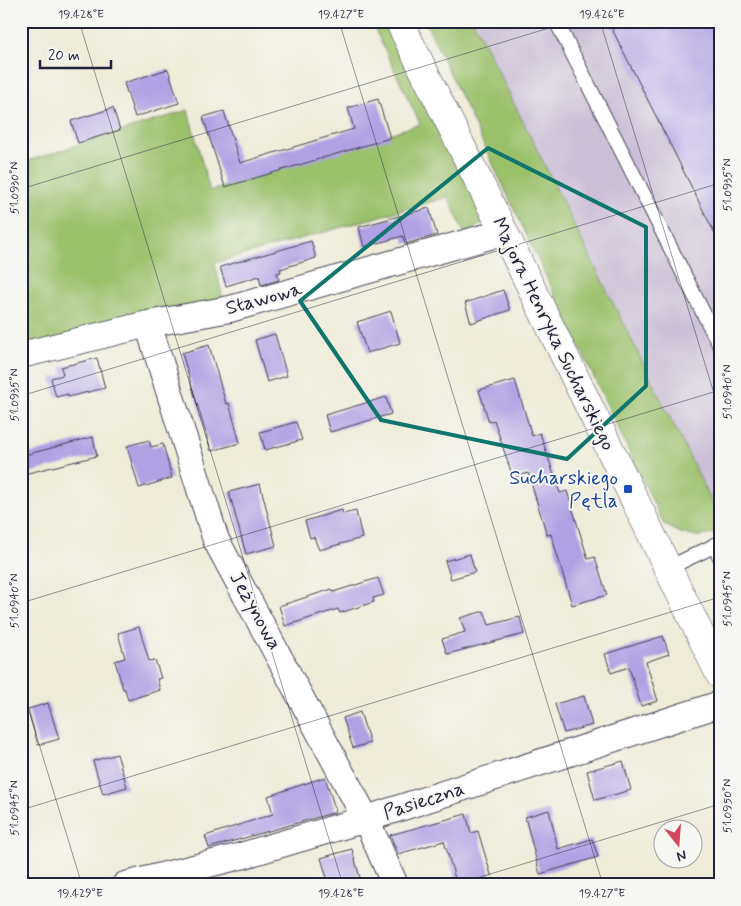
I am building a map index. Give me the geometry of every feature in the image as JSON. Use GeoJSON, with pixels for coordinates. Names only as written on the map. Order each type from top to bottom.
{"type":"FeatureCollection","features":[{"type":"Feature","properties":{"kind":"street","name":"Majora Henryka Sucharskiego"},"geometry":{"type":"LineString","coordinates":[[399,21],[718,669]]}},
{"type":"Feature","properties":{"kind":"street","name":"Stawowa"},"geometry":{"type":"LineString","coordinates":[[21,355],[148,324],[230,309],[504,232]]}},
{"type":"Feature","properties":{"kind":"street","name":"Jeżynowa"},"geometry":{"type":"LineString","coordinates":[[148,324],[216,540],[366,819],[395,885]]}},
{"type":"Feature","properties":{"kind":"street","name":"Pasieczna"},"geometry":{"type":"LineString","coordinates":[[125,885],[240,856],[366,819],[720,704]]}},
{"type":"Feature","properties":{"kind":"lane"},"geometry":{"type":"LineString","coordinates":[[556,21],[720,346]]}},
{"type":"Feature","properties":{"kind":"lane"},"geometry":{"type":"LineString","coordinates":[[668,568],[718,548]]}},
{"type":"Feature","properties":{"kind":"highlighted area"},"geometry":{"type":"Polygon","coordinates":[[[488,148],[646,227],[646,386],[567,459],[381,420],[300,301],[488,148]]]}},
{"type":"Feature","properties":{"kind":"shaded area"},"geometry":{"type":"Polygon","coordinates":[[[473,21],[720,21],[720,518],[580,235],[473,21]]]}},
{"type":"Feature","properties":{"kind":"green space"},"geometry":{"type":"Polygon","coordinates":[[[371,21],[390,21],[484,222],[465,234],[448,197],[215,263],[224,304],[21,348],[21,163],[188,110],[210,191],[420,124],[371,21]]]}},
{"type":"Feature","properties":{"kind":"green space"},"geometry":{"type":"Polygon","coordinates":[[[425,21],[473,21],[720,518],[720,531],[704,536],[690,536],[663,523],[425,21]]]}},
{"type":"Feature","properties":{"kind":"building"},"geometry":{"type":"Polygon","coordinates":[[[608,21],[720,21],[720,244],[677,158],[608,21]]]}},
{"type":"Feature","properties":{"kind":"building"},"geometry":{"type":"Polygon","coordinates":[[[168,69],[179,103],[135,117],[124,83],[168,69]]]}},
{"type":"Feature","properties":{"kind":"building"},"geometry":{"type":"Polygon","coordinates":[[[378,99],[390,138],[225,187],[203,117],[224,111],[240,163],[354,129],[348,108],[378,99]]]}},
{"type":"Feature","properties":{"kind":"building"},"geometry":{"type":"Polygon","coordinates":[[[113,108],[120,130],[78,143],[71,121],[113,108]]]}},
{"type":"Feature","properties":{"kind":"building"},"geometry":{"type":"Polygon","coordinates":[[[429,208],[437,235],[405,244],[403,236],[364,247],[359,227],[429,208]]]}},
{"type":"Feature","properties":{"kind":"building"},"geometry":{"type":"Polygon","coordinates":[[[311,241],[316,258],[280,269],[281,272],[277,273],[279,280],[261,285],[259,276],[226,286],[220,267],[311,241]]]}},
{"type":"Feature","properties":{"kind":"building"},"geometry":{"type":"Polygon","coordinates":[[[503,290],[510,310],[471,323],[465,303],[503,290]]]}},
{"type":"Feature","properties":{"kind":"building"},"geometry":{"type":"Polygon","coordinates":[[[391,311],[400,343],[367,353],[357,322],[391,311]]]}},
{"type":"Feature","properties":{"kind":"building"},"geometry":{"type":"Polygon","coordinates":[[[275,334],[287,376],[267,382],[255,340],[275,334]]]}},
{"type":"Feature","properties":{"kind":"building"},"geometry":{"type":"Polygon","coordinates":[[[209,345],[226,404],[229,403],[240,443],[211,451],[182,353],[209,345]]]}},
{"type":"Feature","properties":{"kind":"building"},"geometry":{"type":"Polygon","coordinates":[[[97,358],[105,388],[68,397],[68,394],[56,397],[51,378],[63,375],[61,367],[97,358]]]}},
{"type":"Feature","properties":{"kind":"building"},"geometry":{"type":"Polygon","coordinates":[[[515,380],[532,436],[540,433],[560,493],[567,491],[588,559],[595,557],[607,595],[572,605],[551,534],[547,535],[528,473],[513,478],[494,420],[489,422],[479,390],[515,380]]]}},
{"type":"Feature","properties":{"kind":"building"},"geometry":{"type":"Polygon","coordinates":[[[386,397],[391,414],[330,432],[325,415],[386,397]]]}},
{"type":"Feature","properties":{"kind":"building"},"geometry":{"type":"Polygon","coordinates":[[[296,422],[302,440],[265,450],[260,432],[296,422]]]}},
{"type":"Feature","properties":{"kind":"building"},"geometry":{"type":"Polygon","coordinates":[[[93,437],[97,456],[24,474],[21,456],[93,437]]]}},
{"type":"Feature","properties":{"kind":"building"},"geometry":{"type":"Polygon","coordinates":[[[149,440],[151,447],[163,444],[172,478],[139,488],[127,446],[149,440]]]}},
{"type":"Feature","properties":{"kind":"building"},"geometry":{"type":"Polygon","coordinates":[[[260,484],[276,546],[246,554],[229,492],[260,484]]]}},
{"type":"Feature","properties":{"kind":"building"},"geometry":{"type":"Polygon","coordinates":[[[342,510],[343,514],[356,511],[362,538],[319,550],[314,537],[310,538],[305,521],[342,510]]]}},
{"type":"Feature","properties":{"kind":"building"},"geometry":{"type":"Polygon","coordinates":[[[470,554],[475,572],[451,579],[445,561],[470,554]]]}},
{"type":"Feature","properties":{"kind":"building"},"geometry":{"type":"Polygon","coordinates":[[[378,578],[384,595],[373,598],[374,602],[340,613],[338,609],[285,626],[279,606],[332,589],[333,592],[378,578]]]}},
{"type":"Feature","properties":{"kind":"building"},"geometry":{"type":"Polygon","coordinates":[[[484,611],[489,625],[520,617],[524,634],[447,654],[442,639],[465,632],[460,618],[484,611]]]}},
{"type":"Feature","properties":{"kind":"building"},"geometry":{"type":"Polygon","coordinates":[[[139,627],[149,661],[155,660],[161,678],[157,679],[160,690],[128,700],[115,661],[125,658],[118,633],[139,627]]]}},
{"type":"Feature","properties":{"kind":"building"},"geometry":{"type":"Polygon","coordinates":[[[663,636],[669,654],[646,662],[658,701],[641,706],[629,667],[611,673],[605,654],[663,636]]]}},
{"type":"Feature","properties":{"kind":"building"},"geometry":{"type":"Polygon","coordinates":[[[584,696],[592,725],[564,733],[555,704],[584,696]]]}},
{"type":"Feature","properties":{"kind":"building"},"geometry":{"type":"Polygon","coordinates":[[[48,703],[59,739],[38,745],[28,709],[48,703]]]}},
{"type":"Feature","properties":{"kind":"building"},"geometry":{"type":"Polygon","coordinates":[[[360,712],[370,743],[353,748],[343,718],[360,712]]]}},
{"type":"Feature","properties":{"kind":"building"},"geometry":{"type":"Polygon","coordinates":[[[117,754],[127,787],[103,794],[93,761],[117,754]]]}},
{"type":"Feature","properties":{"kind":"building"},"geometry":{"type":"Polygon","coordinates":[[[623,761],[631,790],[595,800],[587,771],[623,761]]]}},
{"type":"Feature","properties":{"kind":"building"},"geometry":{"type":"Polygon","coordinates":[[[325,777],[336,812],[209,848],[205,836],[273,814],[268,796],[325,777]]]}},
{"type":"Feature","properties":{"kind":"building"},"geometry":{"type":"Polygon","coordinates":[[[549,810],[558,849],[592,839],[598,857],[540,874],[525,817],[549,810]]]}},
{"type":"Feature","properties":{"kind":"building"},"geometry":{"type":"Polygon","coordinates":[[[466,814],[471,833],[478,831],[494,885],[457,885],[444,841],[398,854],[390,835],[466,814]]]}},
{"type":"Feature","properties":{"kind":"building"},"geometry":{"type":"Polygon","coordinates":[[[352,849],[362,885],[329,885],[321,858],[352,849]]]}},
{"type":"Feature","properties":{"kind":"place","name":"Sucharskiego Pętla"},"geometry":{"type":"Point","coordinates":[628,489]}}]}
